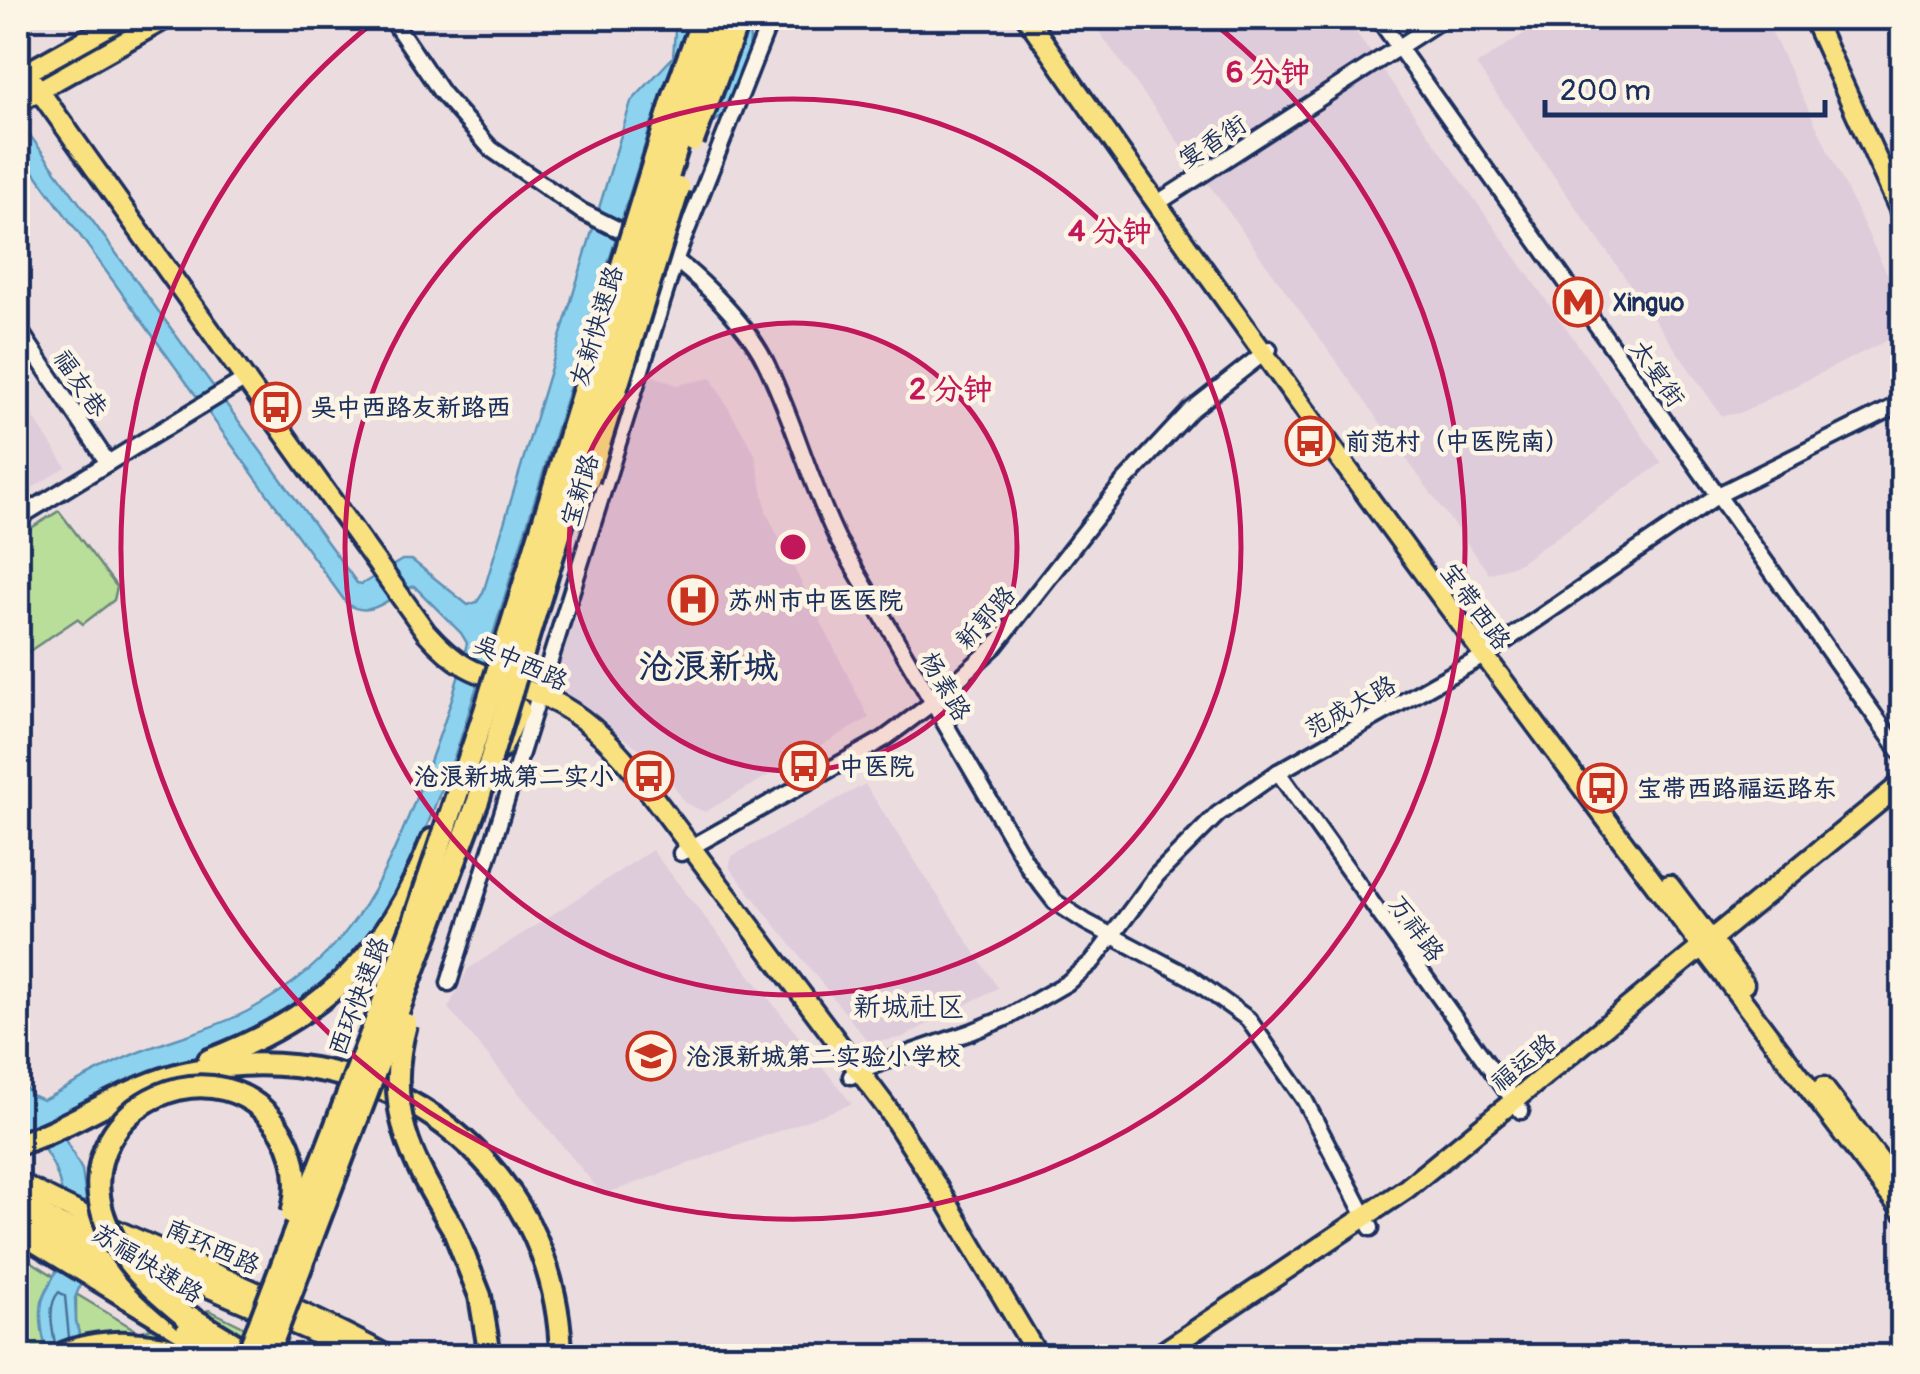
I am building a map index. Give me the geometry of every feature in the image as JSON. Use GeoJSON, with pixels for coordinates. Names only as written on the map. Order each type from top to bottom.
{"type":"FeatureCollection","features":[{"type":"Feature","properties":{"kind":"highway","name":"友新快速路"},"geometry":{"type":"LineString","coordinates":[[513,650],[674,96],[703,18]]}},
{"type":"Feature","properties":{"kind":"highway","name":"友新快速路"},"geometry":{"type":"LineString","coordinates":[[513,650],[691,102],[724,18]]}},
{"type":"Feature","properties":{"kind":"highway"},"geometry":{"type":"LineString","coordinates":[[418,988],[501,769],[531,703],[693,142],[739,18]]}},
{"type":"Feature","properties":{"kind":"highway","name":"西环快速路"},"geometry":{"type":"LineString","coordinates":[[250,1356],[414,922],[485,693],[513,650]]}},
{"type":"Feature","properties":{"kind":"highway","name":"西环快速路"},"geometry":{"type":"LineString","coordinates":[[267,1356],[478,800],[513,650]]}},
{"type":"Feature","properties":{"kind":"highway"},"geometry":{"type":"LineString","coordinates":[[18,1144],[59,1129],[160,1078],[239,1048],[290,1023],[329,996],[364,961],[406,900],[485,693]]}},
{"type":"Feature","properties":{"kind":"highway"},"geometry":{"type":"LineString","coordinates":[[478,800],[531,703]]}},
{"type":"Feature","properties":{"kind":"highway"},"geometry":{"type":"LineString","coordinates":[[431,928],[398,1063],[400,1118],[415,1162],[460,1242],[504,1356]]}},
{"type":"Feature","properties":{"kind":"highway"},"geometry":{"type":"LineString","coordinates":[[160,1078],[238,1064],[306,1065],[366,1082],[436,1119],[490,1168],[530,1226],[554,1295],[561,1356]]}},
{"type":"Feature","properties":{"kind":"highway"},"geometry":{"type":"LineString","coordinates":[[186,1317],[132,1267],[98,1228],[102,1162],[111,1139],[136,1108],[169,1090],[197,1086],[226,1090],[255,1104],[286,1140],[295,1167],[296,1189],[256,1333]]}},
{"type":"Feature","properties":{"kind":"highway","name":"苏福快速路"},"geometry":{"type":"LineString","coordinates":[[18,1212],[250,1356]]}},
{"type":"Feature","properties":{"kind":"highway","name":"苏福快速路"},"geometry":{"type":"LineString","coordinates":[[18,1231],[223,1356]]}},
{"type":"Feature","properties":{"kind":"highway"},"geometry":{"type":"LineString","coordinates":[[460,1242],[480,1296],[490,1356]]}},
{"type":"Feature","properties":{"kind":"highway"},"geometry":{"type":"LineString","coordinates":[[58,1356],[86,1346],[111,1343],[164,1347],[198,1356]]}},
{"type":"Feature","properties":{"kind":"main road"},"geometry":{"type":"LineString","coordinates":[[20,72],[124,18]]}},
{"type":"Feature","properties":{"kind":"main road"},"geometry":{"type":"LineString","coordinates":[[28,96],[166,18]]}},
{"type":"Feature","properties":{"kind":"main road","name":"宝带西路"},"geometry":{"type":"LineString","coordinates":[[1026,18],[1487,654],[1789,1052],[1902,1190]]}},
{"type":"Feature","properties":{"kind":"main road","name":"宝带西路"},"geometry":{"type":"LineString","coordinates":[[1039,18],[1160,201]]}},
{"type":"Feature","properties":{"kind":"main road"},"geometry":{"type":"LineString","coordinates":[[1813,18],[1902,215]]}},
{"type":"Feature","properties":{"kind":"main road"},"geometry":{"type":"LineString","coordinates":[[1824,18],[1902,190]]}},
{"type":"Feature","properties":{"kind":"main road","name":"吴中西路"},"geometry":{"type":"LineString","coordinates":[[20,72],[28,96],[236,385],[398,603],[454,667],[485,693],[570,711],[608,741],[937,1186],[1038,1356]]}},
{"type":"Feature","properties":{"kind":"main road","name":"福运路"},"geometry":{"type":"LineString","coordinates":[[1177,1356],[1368,1224],[1709,948],[1902,783]]}},
{"type":"Feature","properties":{"kind":"main road","name":"福运路"},"geometry":{"type":"LineString","coordinates":[[1709,948],[1902,797]]}},
{"type":"Feature","properties":{"kind":"main road","name":"宝带西路"},"geometry":{"type":"LineString","coordinates":[[1789,1052],[1902,1211]]}},
{"type":"Feature","properties":{"kind":"main road","name":"吴中西路"},"geometry":{"type":"LineString","coordinates":[[856,1073],[1026,1356]]}},
{"type":"Feature","properties":{"kind":"main road","name":"南环西路"},"geometry":{"type":"LineString","coordinates":[[18,1182],[98,1228],[358,1356]]}},
{"type":"Feature","properties":{"kind":"main road","name":"南环西路"},"geometry":{"type":"LineString","coordinates":[[18,1200],[56,1222],[98,1228],[322,1321],[387,1356]]}},
{"type":"Feature","properties":{"kind":"main road","name":"福运路"},"geometry":{"type":"LineString","coordinates":[[1157,1356],[1368,1224]]}},
{"type":"Feature","properties":{"kind":"street","name":"杨素路"},"geometry":{"type":"LineString","coordinates":[[391,18],[441,92],[491,150],[581,211],[676,258],[719,301],[762,355],[826,516],[931,704],[1031,871],[1055,902],[1190,976],[1248,1019],[1304,1099],[1368,1224]]}},
{"type":"Feature","properties":{"kind":"street","name":"宝新路"},"geometry":{"type":"LineString","coordinates":[[449,983],[531,703],[676,258],[771,18]]}},
{"type":"Feature","properties":{"kind":"street","name":"太宴街"},"geometry":{"type":"LineString","coordinates":[[1378,18],[1902,754]]}},
{"type":"Feature","properties":{"kind":"street","name":"宴香街"},"geometry":{"type":"LineString","coordinates":[[1160,201],[1444,18]]}},
{"type":"Feature","properties":{"kind":"street","name":"福友巷"},"geometry":{"type":"LineString","coordinates":[[18,328],[108,463]]}},
{"type":"Feature","properties":{"kind":"street","name":"新郭路"},"geometry":{"type":"LineString","coordinates":[[685,850],[884,740],[931,704],[995,646],[1123,482],[1190,411],[1266,351]]}},
{"type":"Feature","properties":{"kind":"street"},"geometry":{"type":"LineString","coordinates":[[18,518],[236,385]]}},
{"type":"Feature","properties":{"kind":"street","name":"范成大路"},"geometry":{"type":"LineString","coordinates":[[856,1073],[957,1038],[1068,983],[1093,961],[1157,874],[1218,814],[1278,772],[1487,654],[1718,495],[1902,403]]}},
{"type":"Feature","properties":{"kind":"street","name":"万祥路"},"geometry":{"type":"LineString","coordinates":[[1278,772],[1517,1106]]}},
{"type":"Feature","properties":{"kind":"shaded area"},"geometry":{"type":"Polygon","coordinates":[[[1089,18],[1346,18],[1662,463],[1520,563],[1489,574],[1089,18]]]}},
{"type":"Feature","properties":{"kind":"shaded area"},"geometry":{"type":"Polygon","coordinates":[[[1548,18],[1765,18],[1902,305],[1902,333],[1740,413],[1722,416],[1476,65],[1548,18]]]}},
{"type":"Feature","properties":{"kind":"shaded area","name":"苏州市中医医院"},"geometry":{"type":"Polygon","coordinates":[[[649,374],[677,385],[711,378],[755,454],[767,514],[869,718],[705,812],[685,803],[659,763],[553,687],[610,476],[649,374]]]}},
{"type":"Feature","properties":{"kind":"shaded area"},"geometry":{"type":"Polygon","coordinates":[[[18,393],[66,467],[18,497],[18,393]]]}},
{"type":"Feature","properties":{"kind":"shaded area"},"geometry":{"type":"Polygon","coordinates":[[[865,784],[998,988],[901,1038],[869,1043],[729,867],[732,856],[865,784]]]}},
{"type":"Feature","properties":{"kind":"shaded area","name":"沧浪新城第二实验小学校"},"geometry":{"type":"Polygon","coordinates":[[[652,850],[852,1104],[603,1195],[448,1008],[468,969],[652,850]]]}},
{"type":"Feature","properties":{"kind":"green space"},"geometry":{"type":"Polygon","coordinates":[[[59,511],[117,587],[114,600],[83,624],[77,619],[22,656],[18,649],[18,536],[59,511]]]}},
{"type":"Feature","properties":{"kind":"green space"},"geometry":{"type":"Polygon","coordinates":[[[18,1253],[54,1276],[41,1312],[48,1356],[18,1356],[18,1253]]]}},
{"type":"Feature","properties":{"kind":"green space"},"geometry":{"type":"Polygon","coordinates":[[[76,1294],[139,1332],[209,1310],[286,1348],[314,1356],[84,1356],[76,1321],[76,1294]]]}},
{"type":"Feature","properties":{"kind":"water"},"geometry":{"type":"Polygon","coordinates":[[[676,18],[743,18],[750,40],[745,66],[723,115],[707,128],[661,118],[652,122],[458,747],[400,895],[357,958],[279,1025],[57,1125],[82,1170],[92,1244],[91,1258],[75,1298],[84,1356],[48,1356],[41,1309],[58,1266],[64,1207],[55,1170],[46,1153],[18,1125],[18,1077],[31,1095],[43,1100],[127,1057],[246,1012],[281,991],[335,945],[374,890],[390,859],[440,734],[467,643],[414,586],[374,608],[347,604],[32,169],[18,140],[18,119],[357,583],[362,584],[402,560],[412,560],[468,605],[477,602],[483,593],[631,102],[673,57],[676,18]]]}},
{"type":"Feature","properties":{"kind":"place","name":"Xinguo"},"geometry":{"type":"Point","coordinates":[1578,302]}},
{"type":"Feature","properties":{"kind":"place","name":"吴中西路友新路西"},"geometry":{"type":"Point","coordinates":[276,407]}},
{"type":"Feature","properties":{"kind":"place","name":"前范村（中医院南）"},"geometry":{"type":"Point","coordinates":[1310,441]}},
{"type":"Feature","properties":{"kind":"place","name":"苏州市中医医院"},"geometry":{"type":"Point","coordinates":[693,600]}},
{"type":"Feature","properties":{"kind":"place","name":"中医院"},"geometry":{"type":"Point","coordinates":[804,766]}},
{"type":"Feature","properties":{"kind":"place","name":"沧浪新城第二实小"},"geometry":{"type":"Point","coordinates":[649,776]}},
{"type":"Feature","properties":{"kind":"place","name":"宝带西路福运路东"},"geometry":{"type":"Point","coordinates":[1602,788]}},
{"type":"Feature","properties":{"kind":"place","name":"沧浪新城第二实验小学校"},"geometry":{"type":"Point","coordinates":[651,1056]}},
{"type":"Feature","properties":{"kind":"district","name":"沧浪新城"},"geometry":{"type":"Point","coordinates":[708,666]}},
{"type":"Feature","properties":{"kind":"district","name":"新城社区"},"geometry":{"type":"Point","coordinates":[909,1006]}}]}
